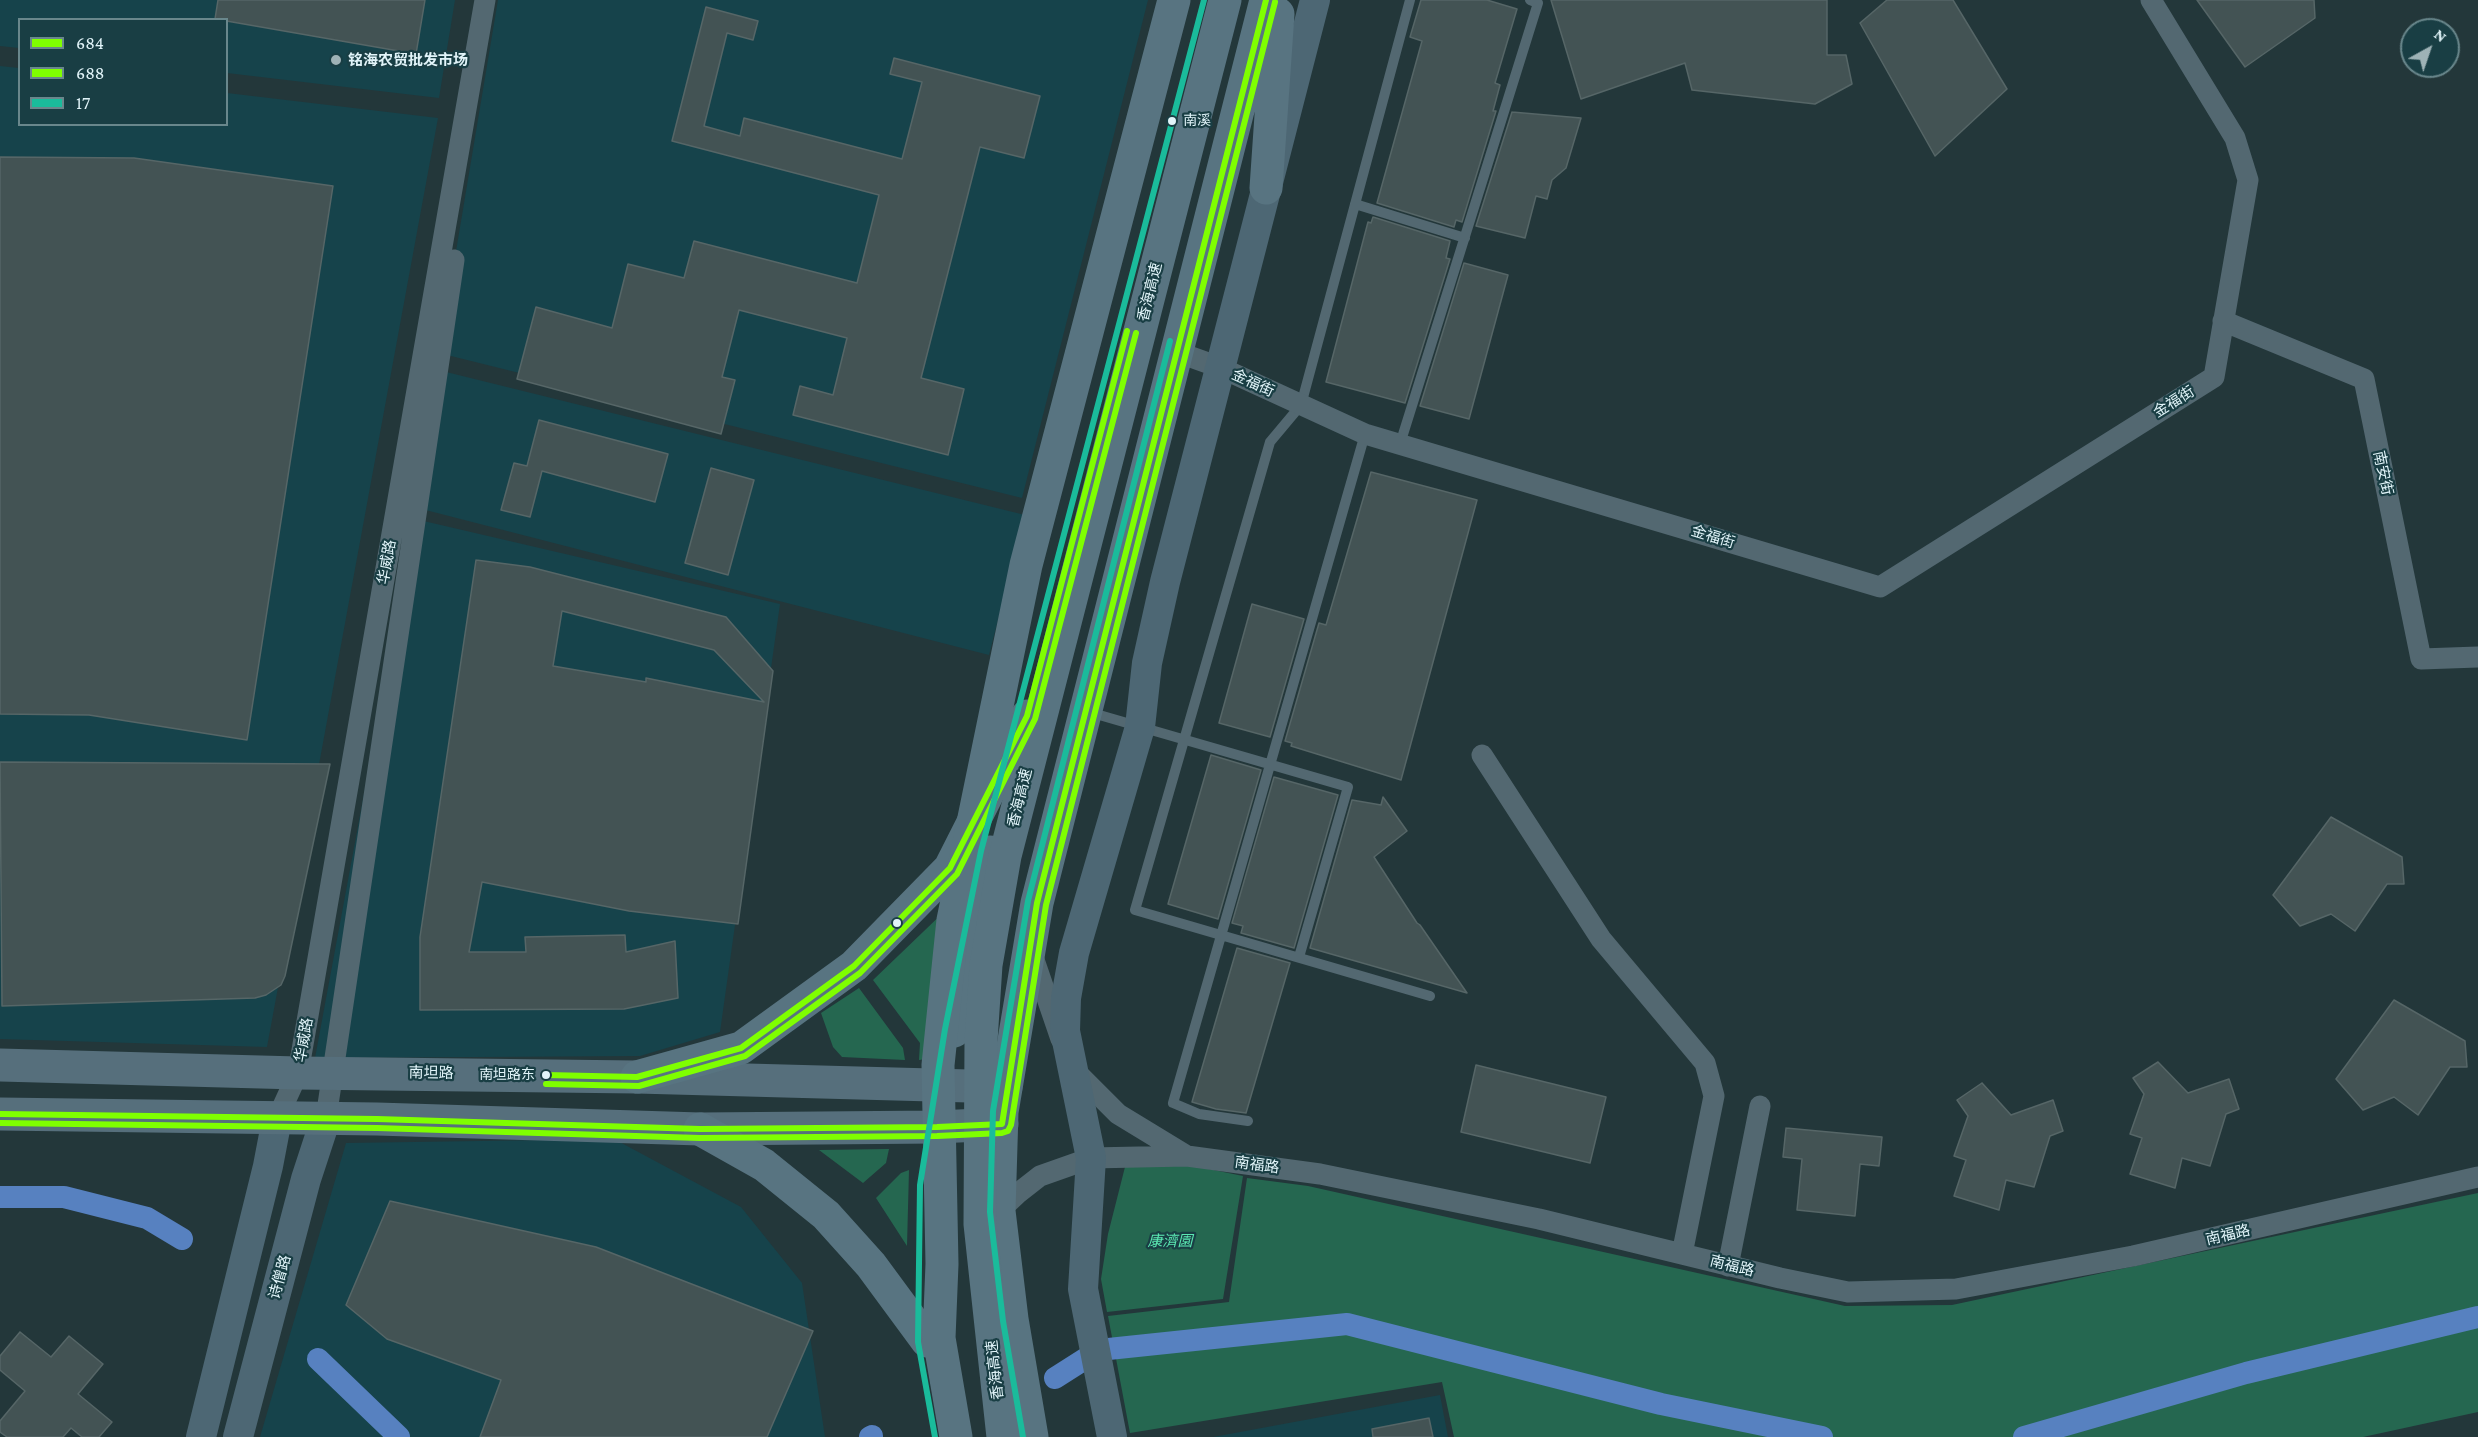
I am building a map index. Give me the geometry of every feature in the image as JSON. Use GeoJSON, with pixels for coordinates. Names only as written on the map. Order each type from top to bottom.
{"type":"FeatureCollection","features":[{"type":"Feature","properties":{"kind":"highway"},"geometry":{"type":"LineString","coordinates":[[956,1437],[939,1338],[942,1264],[938,1065],[953,920],[1026,565],[1174,0]]}},
{"type":"Feature","properties":{"kind":"highway"},"geometry":{"type":"LineString","coordinates":[[944,1437],[927,1341],[929,1185],[944,1086],[990,853],[1213,0]]}},
{"type":"Feature","properties":{"kind":"highway","name":"香海高速"},"geometry":{"type":"LineString","coordinates":[[1003,1437],[980,1224],[981,1041],[986,965],[1005,856],[1225,0]]}},
{"type":"Feature","properties":{"kind":"highway"},"geometry":{"type":"LineString","coordinates":[[1032,1437],[1012,1319],[999,1212],[1002,1124],[1006,1087],[1037,903],[1266,0]]}},
{"type":"Feature","properties":{"kind":"highway"},"geometry":{"type":"LineString","coordinates":[[1266,188],[1279,0]]}},
{"type":"Feature","properties":{"kind":"highway"},"geometry":{"type":"LineString","coordinates":[[637,1077],[741,1048],[855,966],[950,868],[1027,716]]}},
{"type":"Feature","properties":{"kind":"highway"},"geometry":{"type":"LineString","coordinates":[[700,1129],[764,1165],[826,1215],[871,1265],[927,1341]]}},
{"type":"Feature","properties":{"kind":"main road","name":"南坦路"},"geometry":{"type":"LineString","coordinates":[[0,1065],[298,1073],[332,1071],[637,1077],[1006,1087]]}},
{"type":"Feature","properties":{"kind":"main road"},"geometry":{"type":"LineString","coordinates":[[56,1066],[58,1115]]}},
{"type":"Feature","properties":{"kind":"main road"},"geometry":{"type":"LineString","coordinates":[[0,1114],[326,1118],[700,1129],[937,1127],[1002,1124]]}},
{"type":"Feature","properties":{"kind":"street","name":"华威路"},"geometry":{"type":"LineString","coordinates":[[277,1119],[298,1073],[486,0]]}},
{"type":"Feature","properties":{"kind":"street"},"geometry":{"type":"LineString","coordinates":[[1112,1437],[1083,1289],[1091,1158],[1065,1031],[1066,998],[1074,953],[1140,727],[1149,652],[1219,367],[1315,0]]}},
{"type":"Feature","properties":{"kind":"street"},"geometry":{"type":"LineString","coordinates":[[2151,0],[2235,138],[2248,180],[2223,321]]}},
{"type":"Feature","properties":{"kind":"street"},"geometry":{"type":"LineString","coordinates":[[326,1118],[457,242]]}},
{"type":"Feature","properties":{"kind":"street","name":"金福街"},"geometry":{"type":"LineString","coordinates":[[1177,352],[1219,367],[1365,434],[1880,587],[2214,377],[2223,321]]}},
{"type":"Feature","properties":{"kind":"street","name":"南安街"},"geometry":{"type":"LineString","coordinates":[[2223,321],[2364,379],[2421,659],[2478,657]]}},
{"type":"Feature","properties":{"kind":"street"},"geometry":{"type":"LineString","coordinates":[[1482,755],[1601,939],[1705,1063],[1714,1096],[1682,1254]]}},
{"type":"Feature","properties":{"kind":"street"},"geometry":{"type":"LineString","coordinates":[[1030,946],[1041,986],[1071,1067],[1118,1114],[1187,1156]]}},
{"type":"Feature","properties":{"kind":"street"},"geometry":{"type":"LineString","coordinates":[[1728,1266],[1760,1106]]}},
{"type":"Feature","properties":{"kind":"street","name":"诗僧路"},"geometry":{"type":"LineString","coordinates":[[238,1437],[306,1179],[326,1118]]}},
{"type":"Feature","properties":{"kind":"street"},"geometry":{"type":"LineString","coordinates":[[201,1437],[263,1188],[277,1119]]}},
{"type":"Feature","properties":{"kind":"street","name":"南福路"},"geometry":{"type":"LineString","coordinates":[[999,1212],[1040,1176],[1091,1158],[1187,1156],[1332,1177],[1539,1219],[1728,1266],[1848,1292],[1956,1289],[2133,1256],[2478,1177]]}},
{"type":"Feature","properties":{"kind":"lane"},"geometry":{"type":"LineString","coordinates":[[1410,0],[1301,405],[1270,442],[1135,910],[1430,996]]}},
{"type":"Feature","properties":{"kind":"lane"},"geometry":{"type":"LineString","coordinates":[[1400,444],[1538,3],[1530,0]]}},
{"type":"Feature","properties":{"kind":"lane"},"geometry":{"type":"LineString","coordinates":[[1355,204],[1465,238]]}},
{"type":"Feature","properties":{"kind":"lane"},"geometry":{"type":"LineString","coordinates":[[1248,1121],[1199,1114],[1173,1103],[1365,434]]}},
{"type":"Feature","properties":{"kind":"lane"},"geometry":{"type":"LineString","coordinates":[[1086,711],[1348,787],[1299,957]]}},
{"type":"Feature","properties":{"kind":"shaded area","name":"铭海农贸批发市场"},"geometry":{"type":"Polygon","coordinates":[[[0,0],[455,0],[439,98],[228,73],[228,18],[18,18],[18,48],[0,46],[0,0]]]}},
{"type":"Feature","properties":{"kind":"shaded area"},"geometry":{"type":"Polygon","coordinates":[[[498,0],[1148,0],[1022,498],[439,353],[498,0]]]}},
{"type":"Feature","properties":{"kind":"shaded area"},"geometry":{"type":"Polygon","coordinates":[[[0,66],[18,68],[18,126],[228,126],[228,93],[438,118],[267,1047],[0,1039],[0,66]]]}},
{"type":"Feature","properties":{"kind":"shaded area"},"geometry":{"type":"Polygon","coordinates":[[[434,369],[1025,515],[989,655],[410,506],[434,369]]]}},
{"type":"Feature","properties":{"kind":"shaded area"},"geometry":{"type":"Polygon","coordinates":[[[415,519],[780,604],[720,1032],[640,1056],[315,1058],[415,519]]]}},
{"type":"Feature","properties":{"kind":"shaded area"},"geometry":{"type":"Polygon","coordinates":[[[614,1139],[741,1207],[802,1283],[825,1437],[260,1437],[346,1143],[614,1139]]]}},
{"type":"Feature","properties":{"kind":"shaded area"},"geometry":{"type":"Polygon","coordinates":[[[1440,1395],[1448,1437],[1213,1437],[1440,1395]]]}},
{"type":"Feature","properties":{"kind":"green space"},"geometry":{"type":"Polygon","coordinates":[[[949,907],[927,1059],[919,1060],[920,1043],[873,980],[949,907]]]}},
{"type":"Feature","properties":{"kind":"green space"},"geometry":{"type":"Polygon","coordinates":[[[859,988],[903,1048],[905,1060],[842,1057],[833,1047],[821,1013],[859,988]]]}},
{"type":"Feature","properties":{"kind":"green space"},"geometry":{"type":"Polygon","coordinates":[[[889,1149],[886,1163],[863,1183],[819,1150],[889,1149]]]}},
{"type":"Feature","properties":{"kind":"green space","name":"康濟園"},"geometry":{"type":"Polygon","coordinates":[[[1189,1165],[1243,1176],[1223,1299],[1107,1312],[1101,1279],[1108,1234],[1125,1167],[1189,1165]]]}},
{"type":"Feature","properties":{"kind":"green space"},"geometry":{"type":"Polygon","coordinates":[[[909,1170],[907,1246],[876,1198],[901,1173],[909,1170]]]}},
{"type":"Feature","properties":{"kind":"green space"},"geometry":{"type":"Polygon","coordinates":[[[1247,1178],[1308,1186],[1845,1306],[1952,1305],[2478,1193],[2478,1412],[2363,1437],[1454,1437],[1442,1382],[1130,1433],[1108,1316],[1229,1302],[1247,1178]]]}},
{"type":"Feature","properties":{"kind":"building"},"geometry":{"type":"Polygon","coordinates":[[[218,0],[425,0],[416,54],[228,21],[228,18],[215,18],[218,0]]]}},
{"type":"Feature","properties":{"kind":"building"},"geometry":{"type":"Polygon","coordinates":[[[1421,0],[1487,0],[1517,9],[1495,83],[1500,85],[1493,111],[1496,111],[1462,222],[1456,220],[1454,227],[1377,203],[1422,41],[1410,37],[1421,0]]]}},
{"type":"Feature","properties":{"kind":"building"},"geometry":{"type":"Polygon","coordinates":[[[1551,0],[1827,0],[1827,55],[1846,55],[1852,84],[1815,104],[1692,90],[1685,63],[1581,99],[1551,0]]]}},
{"type":"Feature","properties":{"kind":"building"},"geometry":{"type":"Polygon","coordinates":[[[1887,0],[1953,0],[2007,89],[1935,156],[1860,23],[1887,0]]]}},
{"type":"Feature","properties":{"kind":"building"},"geometry":{"type":"Polygon","coordinates":[[[2197,0],[2314,0],[2315,18],[2245,67],[2197,0]]]}},
{"type":"Feature","properties":{"kind":"building"},"geometry":{"type":"Polygon","coordinates":[[[706,7],[758,21],[753,40],[727,33],[704,126],[740,136],[744,118],[902,159],[922,82],[890,74],[894,58],[1040,96],[1024,158],[980,147],[921,378],[964,389],[948,455],[793,415],[800,386],[833,395],[847,338],[739,310],[722,377],[735,380],[721,434],[517,379],[536,307],[612,328],[628,264],[684,278],[694,241],[857,283],[879,195],[672,141],[706,7]]]}},
{"type":"Feature","properties":{"kind":"building"},"geometry":{"type":"Polygon","coordinates":[[[1512,112],[1581,118],[1566,168],[1552,180],[1547,199],[1536,196],[1525,238],[1476,226],[1512,112]]]}},
{"type":"Feature","properties":{"kind":"building"},"geometry":{"type":"Polygon","coordinates":[[[0,157],[134,158],[333,186],[247,740],[89,715],[0,714],[0,157]]]}},
{"type":"Feature","properties":{"kind":"building"},"geometry":{"type":"Polygon","coordinates":[[[1373,217],[1450,241],[1446,258],[1450,259],[1405,403],[1326,382],[1368,222],[1371,223],[1373,217]]]}},
{"type":"Feature","properties":{"kind":"building"},"geometry":{"type":"Polygon","coordinates":[[[1464,263],[1508,275],[1469,419],[1420,406],[1464,263]]]}},
{"type":"Feature","properties":{"kind":"building"},"geometry":{"type":"Polygon","coordinates":[[[539,420],[668,454],[655,502],[542,471],[530,517],[501,510],[514,463],[527,466],[539,420]]]}},
{"type":"Feature","properties":{"kind":"building"},"geometry":{"type":"Polygon","coordinates":[[[711,468],[754,480],[728,575],[685,563],[711,468]]]}},
{"type":"Feature","properties":{"kind":"building"},"geometry":{"type":"Polygon","coordinates":[[[1371,472],[1477,500],[1401,780],[1291,746],[1292,743],[1285,741],[1319,623],[1326,625],[1371,472]]]}},
{"type":"Feature","properties":{"kind":"building"},"geometry":{"type":"Polygon","coordinates":[[[476,560],[530,567],[726,617],[773,671],[738,924],[629,911],[482,882],[469,952],[526,952],[525,937],[625,935],[626,952],[675,941],[678,998],[624,1009],[420,1010],[420,937],[476,560]],[[562,611],[553,666],[646,682],[646,678],[764,702],[714,650],[562,611]]]}},
{"type":"Feature","properties":{"kind":"building"},"geometry":{"type":"Polygon","coordinates":[[[1252,604],[1304,619],[1270,737],[1219,723],[1252,604]]]}},
{"type":"Feature","properties":{"kind":"building"},"geometry":{"type":"Polygon","coordinates":[[[1211,755],[1261,770],[1218,919],[1168,904],[1211,755]]]}},
{"type":"Feature","properties":{"kind":"building"},"geometry":{"type":"Polygon","coordinates":[[[0,762],[330,764],[285,976],[281,985],[266,995],[255,998],[2,1006],[0,762]]]}},
{"type":"Feature","properties":{"kind":"building"},"geometry":{"type":"Polygon","coordinates":[[[1274,777],[1338,795],[1294,948],[1241,933],[1243,926],[1232,923],[1274,777]]]}},
{"type":"Feature","properties":{"kind":"building"},"geometry":{"type":"Polygon","coordinates":[[[1383,797],[1407,831],[1374,857],[1467,993],[1310,948],[1352,800],[1381,805],[1383,797]]]}},
{"type":"Feature","properties":{"kind":"building"},"geometry":{"type":"Polygon","coordinates":[[[2331,817],[2402,857],[2404,884],[2387,884],[2355,931],[2331,914],[2300,926],[2273,895],[2331,817]]]}},
{"type":"Feature","properties":{"kind":"building"},"geometry":{"type":"Polygon","coordinates":[[[1237,948],[1290,963],[1246,1113],[1216,1109],[1192,1102],[1237,948]]]}},
{"type":"Feature","properties":{"kind":"building"},"geometry":{"type":"Polygon","coordinates":[[[2394,1000],[2465,1041],[2467,1067],[2450,1067],[2418,1115],[2394,1097],[2363,1110],[2336,1079],[2394,1000]]]}},
{"type":"Feature","properties":{"kind":"building"},"geometry":{"type":"Polygon","coordinates":[[[2158,1062],[2188,1093],[2229,1079],[2239,1109],[2226,1114],[2210,1166],[2182,1158],[2175,1188],[2130,1174],[2142,1138],[2130,1134],[2144,1094],[2133,1078],[2158,1062]]]}},
{"type":"Feature","properties":{"kind":"building"},"geometry":{"type":"Polygon","coordinates":[[[1476,1065],[1606,1097],[1590,1163],[1461,1132],[1476,1065]]]}},
{"type":"Feature","properties":{"kind":"building"},"geometry":{"type":"Polygon","coordinates":[[[1982,1083],[2011,1115],[2053,1100],[2063,1131],[2050,1136],[2034,1187],[2006,1180],[1999,1210],[1954,1196],[1966,1160],[1954,1156],[1968,1116],[1957,1100],[1982,1083]]]}},
{"type":"Feature","properties":{"kind":"building"},"geometry":{"type":"Polygon","coordinates":[[[1786,1128],[1882,1137],[1879,1166],[1860,1164],[1855,1216],[1797,1210],[1802,1159],[1783,1157],[1786,1128]]]}},
{"type":"Feature","properties":{"kind":"building"},"geometry":{"type":"Polygon","coordinates":[[[390,1201],[596,1247],[813,1331],[767,1437],[480,1437],[501,1380],[387,1339],[346,1305],[390,1201]]]}},
{"type":"Feature","properties":{"kind":"building"},"geometry":{"type":"Polygon","coordinates":[[[20,1332],[51,1357],[69,1336],[103,1364],[78,1394],[112,1422],[99,1437],[82,1437],[71,1428],[63,1437],[7,1437],[0,1432],[0,1421],[25,1391],[0,1370],[0,1356],[20,1332]]]}},
{"type":"Feature","properties":{"kind":"building"},"geometry":{"type":"Polygon","coordinates":[[[1429,1418],[1433,1437],[1373,1437],[1372,1429],[1429,1418]]]}},
{"type":"Feature","properties":{"kind":"waterway"},"geometry":{"type":"LineString","coordinates":[[0,1197],[64,1197],[147,1218],[182,1239]]}},
{"type":"Feature","properties":{"kind":"waterway"},"geometry":{"type":"LineString","coordinates":[[2024,1437],[2246,1373],[2478,1317]]}},
{"type":"Feature","properties":{"kind":"waterway"},"geometry":{"type":"LineString","coordinates":[[1055,1378],[1099,1350],[1347,1324],[1661,1404],[1822,1437]]}},
{"type":"Feature","properties":{"kind":"waterway"},"geometry":{"type":"LineString","coordinates":[[318,1359],[399,1437]]}},
{"type":"Feature","properties":{"kind":"transit line","name":"17"},"geometry":{"type":"LineString","coordinates":[[935,1437],[918,1342],[920,1185],[945,1029],[981,851],[1204,0]]}},
{"type":"Feature","properties":{"kind":"transit line","name":"684"},"geometry":{"type":"LineString","coordinates":[[0,1114],[377,1119],[700,1129],[937,1127],[1002,1124],[1037,903],[1266,0]]}},
{"type":"Feature","properties":{"kind":"transit line","name":"688"},"geometry":{"type":"LineString","coordinates":[[0,1123],[377,1128],[700,1138],[937,1136],[1008,1131],[1011,1125],[1046,905],[1275,2]]}},
{"type":"Feature","properties":{"kind":"transit line","name":"684"},"geometry":{"type":"LineString","coordinates":[[546,1075],[637,1077],[741,1048],[854,966],[950,868],[1027,716],[1127,331]]}},
{"type":"Feature","properties":{"kind":"transit line","name":"688"},"geometry":{"type":"LineString","coordinates":[[546,1084],[639,1086],[745,1056],[860,973],[957,874],[1035,719],[1136,333]]}},
{"type":"Feature","properties":{"kind":"transit line","name":"17"},"geometry":{"type":"LineString","coordinates":[[1023,1437],[1003,1321],[990,1212],[993,1111],[1028,901],[1170,341]]}},
{"type":"Feature","properties":{"kind":"place","name":"铭海农贸批发市场"},"geometry":{"type":"Point","coordinates":[336,60]}},
{"type":"Feature","properties":{"kind":"place","name":"南溪"},"geometry":{"type":"Point","coordinates":[1172,121]}},
{"type":"Feature","properties":{"kind":"place","name":"南坦路东"},"geometry":{"type":"Point","coordinates":[546,1075]}}]}
